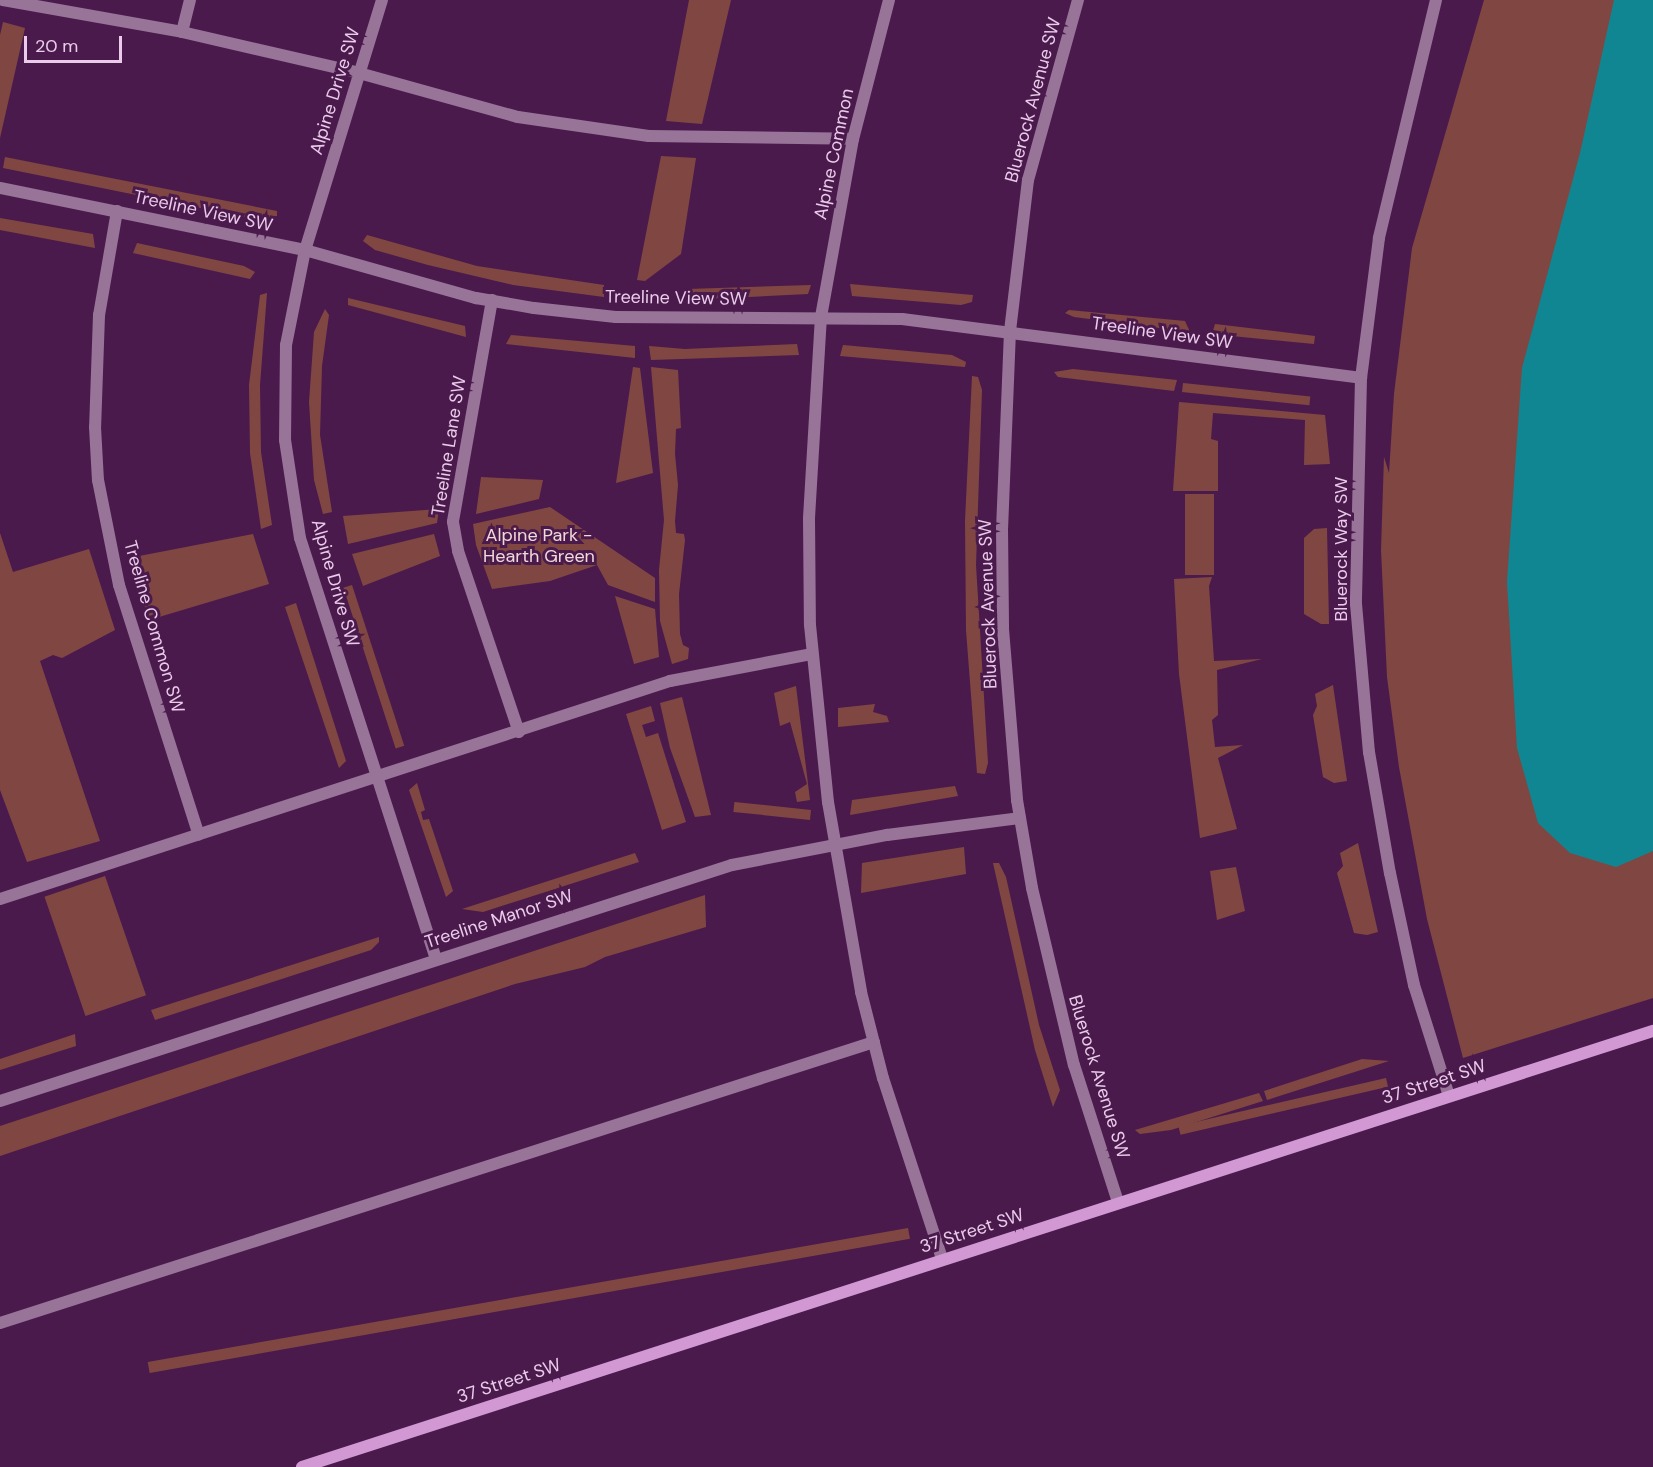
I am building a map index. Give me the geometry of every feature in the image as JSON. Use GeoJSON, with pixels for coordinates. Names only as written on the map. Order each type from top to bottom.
{"type":"FeatureCollection","features":[{"type":"Feature","properties":{"kind":"street"},"geometry":{"type":"LineString","coordinates":[[3,0],[182,32],[359,73],[518,117],[649,136],[853,139]]}},
{"type":"Feature","properties":{"kind":"street"},"geometry":{"type":"LineString","coordinates":[[182,32],[190,0]]}},
{"type":"Feature","properties":{"kind":"street","name":"Alpine Drive SW"},"geometry":{"type":"LineString","coordinates":[[382,0],[305,250],[286,345],[285,440],[300,538],[436,959]]}},
{"type":"Feature","properties":{"kind":"street","name":"Alpine Common"},"geometry":{"type":"LineString","coordinates":[[821,316],[853,139],[889,0]]}},
{"type":"Feature","properties":{"kind":"street","name":"Bluerock Avenue SW"},"geometry":{"type":"LineString","coordinates":[[1078,0],[1028,180],[1010,331],[1002,522],[1003,630],[1020,818],[1054,990],[1074,1065],[1118,1202]]}},
{"type":"Feature","properties":{"kind":"street","name":"Bluerock Way SW"},"geometry":{"type":"LineString","coordinates":[[1436,0],[1379,238],[1361,378],[1356,604],[1368,752],[1413,979],[1449,1096]]}},
{"type":"Feature","properties":{"kind":"street","name":"Treeline View SW"},"geometry":{"type":"LineString","coordinates":[[0,188],[305,250],[492,300],[616,317],[821,316],[1010,331],[1361,378]]}},
{"type":"Feature","properties":{"kind":"street","name":"Treeline Common SW"},"geometry":{"type":"LineString","coordinates":[[117,211],[99,315],[95,427],[98,480],[119,585],[199,835]]}},
{"type":"Feature","properties":{"kind":"street","name":"Treeline Lane SW"},"geometry":{"type":"LineString","coordinates":[[492,300],[453,522],[458,551],[519,732]]}},
{"type":"Feature","properties":{"kind":"street"},"geometry":{"type":"LineString","coordinates":[[821,316],[809,519],[812,654],[825,781],[861,992],[874,1042],[942,1259]]}},
{"type":"Feature","properties":{"kind":"street"},"geometry":{"type":"LineString","coordinates":[[0,899],[694,675],[812,654]]}},
{"type":"Feature","properties":{"kind":"street","name":"Treeline Manor SW"},"geometry":{"type":"LineString","coordinates":[[0,1101],[732,865],[837,845],[1020,818]]}},
{"type":"Feature","properties":{"kind":"street","name":"37 Street SW"},"geometry":{"type":"LineString","coordinates":[[302,1467],[1653,1031]]}},
{"type":"Feature","properties":{"kind":"street"},"geometry":{"type":"LineString","coordinates":[[0,1323],[874,1042]]}},
{"type":"Feature","properties":{"kind":"green space"},"geometry":{"type":"Polygon","coordinates":[[[689,0],[731,0],[702,124],[666,121],[689,0]]]}},
{"type":"Feature","properties":{"kind":"green space"},"geometry":{"type":"Polygon","coordinates":[[[1484,0],[1653,0],[1653,998],[1463,1058],[1427,919],[1399,767],[1387,677],[1381,550],[1384,457],[1389,473],[1394,394],[1412,248],[1484,0]]]}},
{"type":"Feature","properties":{"kind":"green space"},"geometry":{"type":"Polygon","coordinates":[[[3,22],[25,28],[0,138],[0,35],[3,22]]]}},
{"type":"Feature","properties":{"kind":"green space"},"geometry":{"type":"Polygon","coordinates":[[[661,156],[696,158],[681,254],[645,281],[637,280],[661,156]]]}},
{"type":"Feature","properties":{"kind":"green space"},"geometry":{"type":"Polygon","coordinates":[[[5,157],[277,211],[277,216],[255,219],[3,168],[5,157]]]}},
{"type":"Feature","properties":{"kind":"green space"},"geometry":{"type":"Polygon","coordinates":[[[0,218],[93,234],[95,248],[0,230],[0,218]]]}},
{"type":"Feature","properties":{"kind":"green space"},"geometry":{"type":"Polygon","coordinates":[[[367,235],[477,266],[604,285],[604,297],[513,285],[428,265],[375,250],[363,241],[367,235]]]}},
{"type":"Feature","properties":{"kind":"green space"},"geometry":{"type":"Polygon","coordinates":[[[137,243],[244,266],[255,272],[250,279],[133,253],[137,243]]]}},
{"type":"Feature","properties":{"kind":"green space"},"geometry":{"type":"Polygon","coordinates":[[[850,284],[973,295],[972,302],[961,305],[852,296],[850,284]]]}},
{"type":"Feature","properties":{"kind":"green space"},"geometry":{"type":"Polygon","coordinates":[[[811,285],[808,294],[688,300],[688,289],[811,285]]]}},
{"type":"Feature","properties":{"kind":"green space"},"geometry":{"type":"Polygon","coordinates":[[[267,293],[260,385],[261,452],[272,525],[261,529],[250,453],[249,385],[260,295],[267,293]]]}},
{"type":"Feature","properties":{"kind":"green space"},"geometry":{"type":"Polygon","coordinates":[[[348,298],[465,326],[466,337],[348,305],[348,298]]]}},
{"type":"Feature","properties":{"kind":"green space"},"geometry":{"type":"Polygon","coordinates":[[[325,309],[329,315],[322,366],[320,435],[332,512],[323,514],[314,480],[309,402],[314,332],[325,309]]]}},
{"type":"Feature","properties":{"kind":"green space"},"geometry":{"type":"Polygon","coordinates":[[[1069,310],[1185,321],[1190,332],[1074,317],[1065,313],[1069,310]]]}},
{"type":"Feature","properties":{"kind":"green space"},"geometry":{"type":"Polygon","coordinates":[[[1215,324],[1315,336],[1314,344],[1212,334],[1215,324]]]}},
{"type":"Feature","properties":{"kind":"green space"},"geometry":{"type":"Polygon","coordinates":[[[511,335],[635,346],[635,358],[506,344],[511,335]]]}},
{"type":"Feature","properties":{"kind":"green space"},"geometry":{"type":"Polygon","coordinates":[[[797,344],[799,355],[651,360],[649,346],[685,349],[797,344]]]}},
{"type":"Feature","properties":{"kind":"green space"},"geometry":{"type":"Polygon","coordinates":[[[843,345],[952,355],[966,362],[965,367],[840,356],[843,345]]]}},
{"type":"Feature","properties":{"kind":"green space"},"geometry":{"type":"Polygon","coordinates":[[[633,367],[640,368],[653,473],[616,483],[633,367]]]}},
{"type":"Feature","properties":{"kind":"green space"},"geometry":{"type":"Polygon","coordinates":[[[651,367],[678,370],[681,428],[676,429],[675,454],[678,485],[675,521],[676,533],[684,534],[685,540],[679,594],[680,634],[683,645],[689,648],[688,659],[672,664],[660,621],[659,570],[664,520],[651,367]]]}},
{"type":"Feature","properties":{"kind":"green space"},"geometry":{"type":"Polygon","coordinates":[[[1073,369],[1177,380],[1174,391],[1058,377],[1054,372],[1073,369]]]}},
{"type":"Feature","properties":{"kind":"green space"},"geometry":{"type":"Polygon","coordinates":[[[972,376],[978,377],[982,390],[976,565],[988,763],[985,774],[977,773],[966,630],[965,521],[972,376]]]}},
{"type":"Feature","properties":{"kind":"green space"},"geometry":{"type":"Polygon","coordinates":[[[1183,383],[1310,396],[1309,405],[1182,392],[1183,383]]]}},
{"type":"Feature","properties":{"kind":"green space"},"geometry":{"type":"Polygon","coordinates":[[[1179,402],[1325,415],[1330,464],[1304,465],[1305,420],[1213,413],[1211,439],[1218,441],[1218,491],[1173,491],[1179,402]]]}},
{"type":"Feature","properties":{"kind":"green space"},"geometry":{"type":"Polygon","coordinates":[[[481,477],[543,480],[539,499],[476,514],[481,477]]]}},
{"type":"Feature","properties":{"kind":"green space"},"geometry":{"type":"Polygon","coordinates":[[[1185,494],[1214,494],[1214,575],[1185,575],[1185,494]]]}},
{"type":"Feature","properties":{"kind":"green space","name":"Alpine Park - Hearth Green"},"geometry":{"type":"Polygon","coordinates":[[[550,507],[655,578],[655,602],[608,585],[597,565],[550,581],[492,589],[476,545],[473,524],[550,507]]]}},
{"type":"Feature","properties":{"kind":"green space"},"geometry":{"type":"Polygon","coordinates":[[[439,509],[437,523],[348,544],[343,516],[439,509]]]}},
{"type":"Feature","properties":{"kind":"green space"},"geometry":{"type":"Polygon","coordinates":[[[1327,528],[1329,624],[1321,624],[1304,614],[1304,538],[1314,529],[1327,528]]]}},
{"type":"Feature","properties":{"kind":"green space"},"geometry":{"type":"Polygon","coordinates":[[[0,533],[13,572],[89,549],[115,630],[62,658],[53,655],[40,661],[100,841],[27,862],[0,790],[0,533]]]}},
{"type":"Feature","properties":{"kind":"green space"},"geometry":{"type":"Polygon","coordinates":[[[253,534],[269,584],[149,620],[129,558],[253,534]]]}},
{"type":"Feature","properties":{"kind":"green space"},"geometry":{"type":"Polygon","coordinates":[[[434,534],[440,556],[363,586],[352,554],[434,534]]]}},
{"type":"Feature","properties":{"kind":"green space"},"geometry":{"type":"Polygon","coordinates":[[[1212,577],[1209,586],[1214,661],[1262,659],[1217,670],[1218,715],[1212,720],[1215,747],[1243,745],[1218,758],[1237,829],[1200,838],[1179,674],[1174,579],[1212,577]]]}},
{"type":"Feature","properties":{"kind":"green space"},"geometry":{"type":"Polygon","coordinates":[[[352,585],[404,746],[396,749],[343,588],[352,585]]]}},
{"type":"Feature","properties":{"kind":"green space"},"geometry":{"type":"Polygon","coordinates":[[[615,596],[655,609],[659,657],[634,664],[615,596]]]}},
{"type":"Feature","properties":{"kind":"green space"},"geometry":{"type":"Polygon","coordinates":[[[296,603],[346,761],[339,768],[285,607],[296,603]]]}},
{"type":"Feature","properties":{"kind":"green space"},"geometry":{"type":"Polygon","coordinates":[[[1333,685],[1347,781],[1334,783],[1323,777],[1313,715],[1317,706],[1315,694],[1333,685]]]}},
{"type":"Feature","properties":{"kind":"green space"},"geometry":{"type":"Polygon","coordinates":[[[796,686],[810,800],[797,802],[795,792],[807,784],[790,722],[780,726],[774,693],[796,686]]]}},
{"type":"Feature","properties":{"kind":"green space"},"geometry":{"type":"Polygon","coordinates":[[[682,697],[711,815],[695,817],[670,748],[660,703],[682,697]]]}},
{"type":"Feature","properties":{"kind":"green space"},"geometry":{"type":"Polygon","coordinates":[[[875,704],[873,712],[887,716],[889,722],[838,727],[838,708],[875,704]]]}},
{"type":"Feature","properties":{"kind":"green space"},"geometry":{"type":"Polygon","coordinates":[[[651,706],[655,721],[642,725],[646,737],[658,733],[686,822],[662,830],[626,714],[651,706]]]}},
{"type":"Feature","properties":{"kind":"green space"},"geometry":{"type":"Polygon","coordinates":[[[417,783],[425,810],[421,812],[423,820],[429,819],[453,891],[446,897],[409,790],[417,783]]]}},
{"type":"Feature","properties":{"kind":"green space"},"geometry":{"type":"Polygon","coordinates":[[[955,786],[958,796],[850,815],[852,800],[955,786]]]}},
{"type":"Feature","properties":{"kind":"green space"},"geometry":{"type":"Polygon","coordinates":[[[734,802],[811,810],[810,820],[733,812],[734,802]]]}},
{"type":"Feature","properties":{"kind":"green space"},"geometry":{"type":"Polygon","coordinates":[[[1358,843],[1378,932],[1367,935],[1354,933],[1337,873],[1343,866],[1340,853],[1358,843]]]}},
{"type":"Feature","properties":{"kind":"green space"},"geometry":{"type":"Polygon","coordinates":[[[964,847],[966,874],[861,893],[862,863],[964,847]]]}},
{"type":"Feature","properties":{"kind":"green space"},"geometry":{"type":"Polygon","coordinates":[[[635,853],[639,862],[483,912],[462,909],[635,853]]]}},
{"type":"Feature","properties":{"kind":"green space"},"geometry":{"type":"Polygon","coordinates":[[[993,863],[999,863],[1006,877],[1039,1025],[1060,1090],[1053,1107],[1035,1050],[993,863]]]}},
{"type":"Feature","properties":{"kind":"green space"},"geometry":{"type":"Polygon","coordinates":[[[1236,867],[1245,911],[1217,920],[1210,871],[1236,867]]]}},
{"type":"Feature","properties":{"kind":"green space"},"geometry":{"type":"Polygon","coordinates":[[[105,876],[146,995],[86,1016],[44,897],[105,876]]]}},
{"type":"Feature","properties":{"kind":"green space"},"geometry":{"type":"Polygon","coordinates":[[[705,895],[706,927],[605,957],[585,967],[515,984],[0,1156],[0,1126],[705,895]]]}},
{"type":"Feature","properties":{"kind":"green space"},"geometry":{"type":"Polygon","coordinates":[[[379,937],[379,942],[371,950],[155,1020],[151,1010],[379,937]]]}},
{"type":"Feature","properties":{"kind":"green space"},"geometry":{"type":"Polygon","coordinates":[[[75,1034],[76,1046],[0,1070],[0,1059],[75,1034]]]}},
{"type":"Feature","properties":{"kind":"green space"},"geometry":{"type":"Polygon","coordinates":[[[1362,1059],[1389,1061],[1267,1100],[1264,1091],[1362,1059]]]}},
{"type":"Feature","properties":{"kind":"green space"},"geometry":{"type":"Polygon","coordinates":[[[1386,1078],[1388,1087],[1180,1135],[1178,1126],[1386,1078]]]}},
{"type":"Feature","properties":{"kind":"green space"},"geometry":{"type":"Polygon","coordinates":[[[1259,1093],[1263,1101],[1171,1130],[1140,1134],[1135,1130],[1259,1093]]]}},
{"type":"Feature","properties":{"kind":"green space"},"geometry":{"type":"Polygon","coordinates":[[[908,1228],[910,1239],[150,1373],[148,1362],[908,1228]]]}},
{"type":"Feature","properties":{"kind":"shaded area"},"geometry":{"type":"Polygon","coordinates":[[[1614,0],[1653,0],[1653,851],[1616,867],[1570,853],[1538,823],[1517,748],[1507,582],[1522,368],[1580,153],[1614,0]]]}}]}
